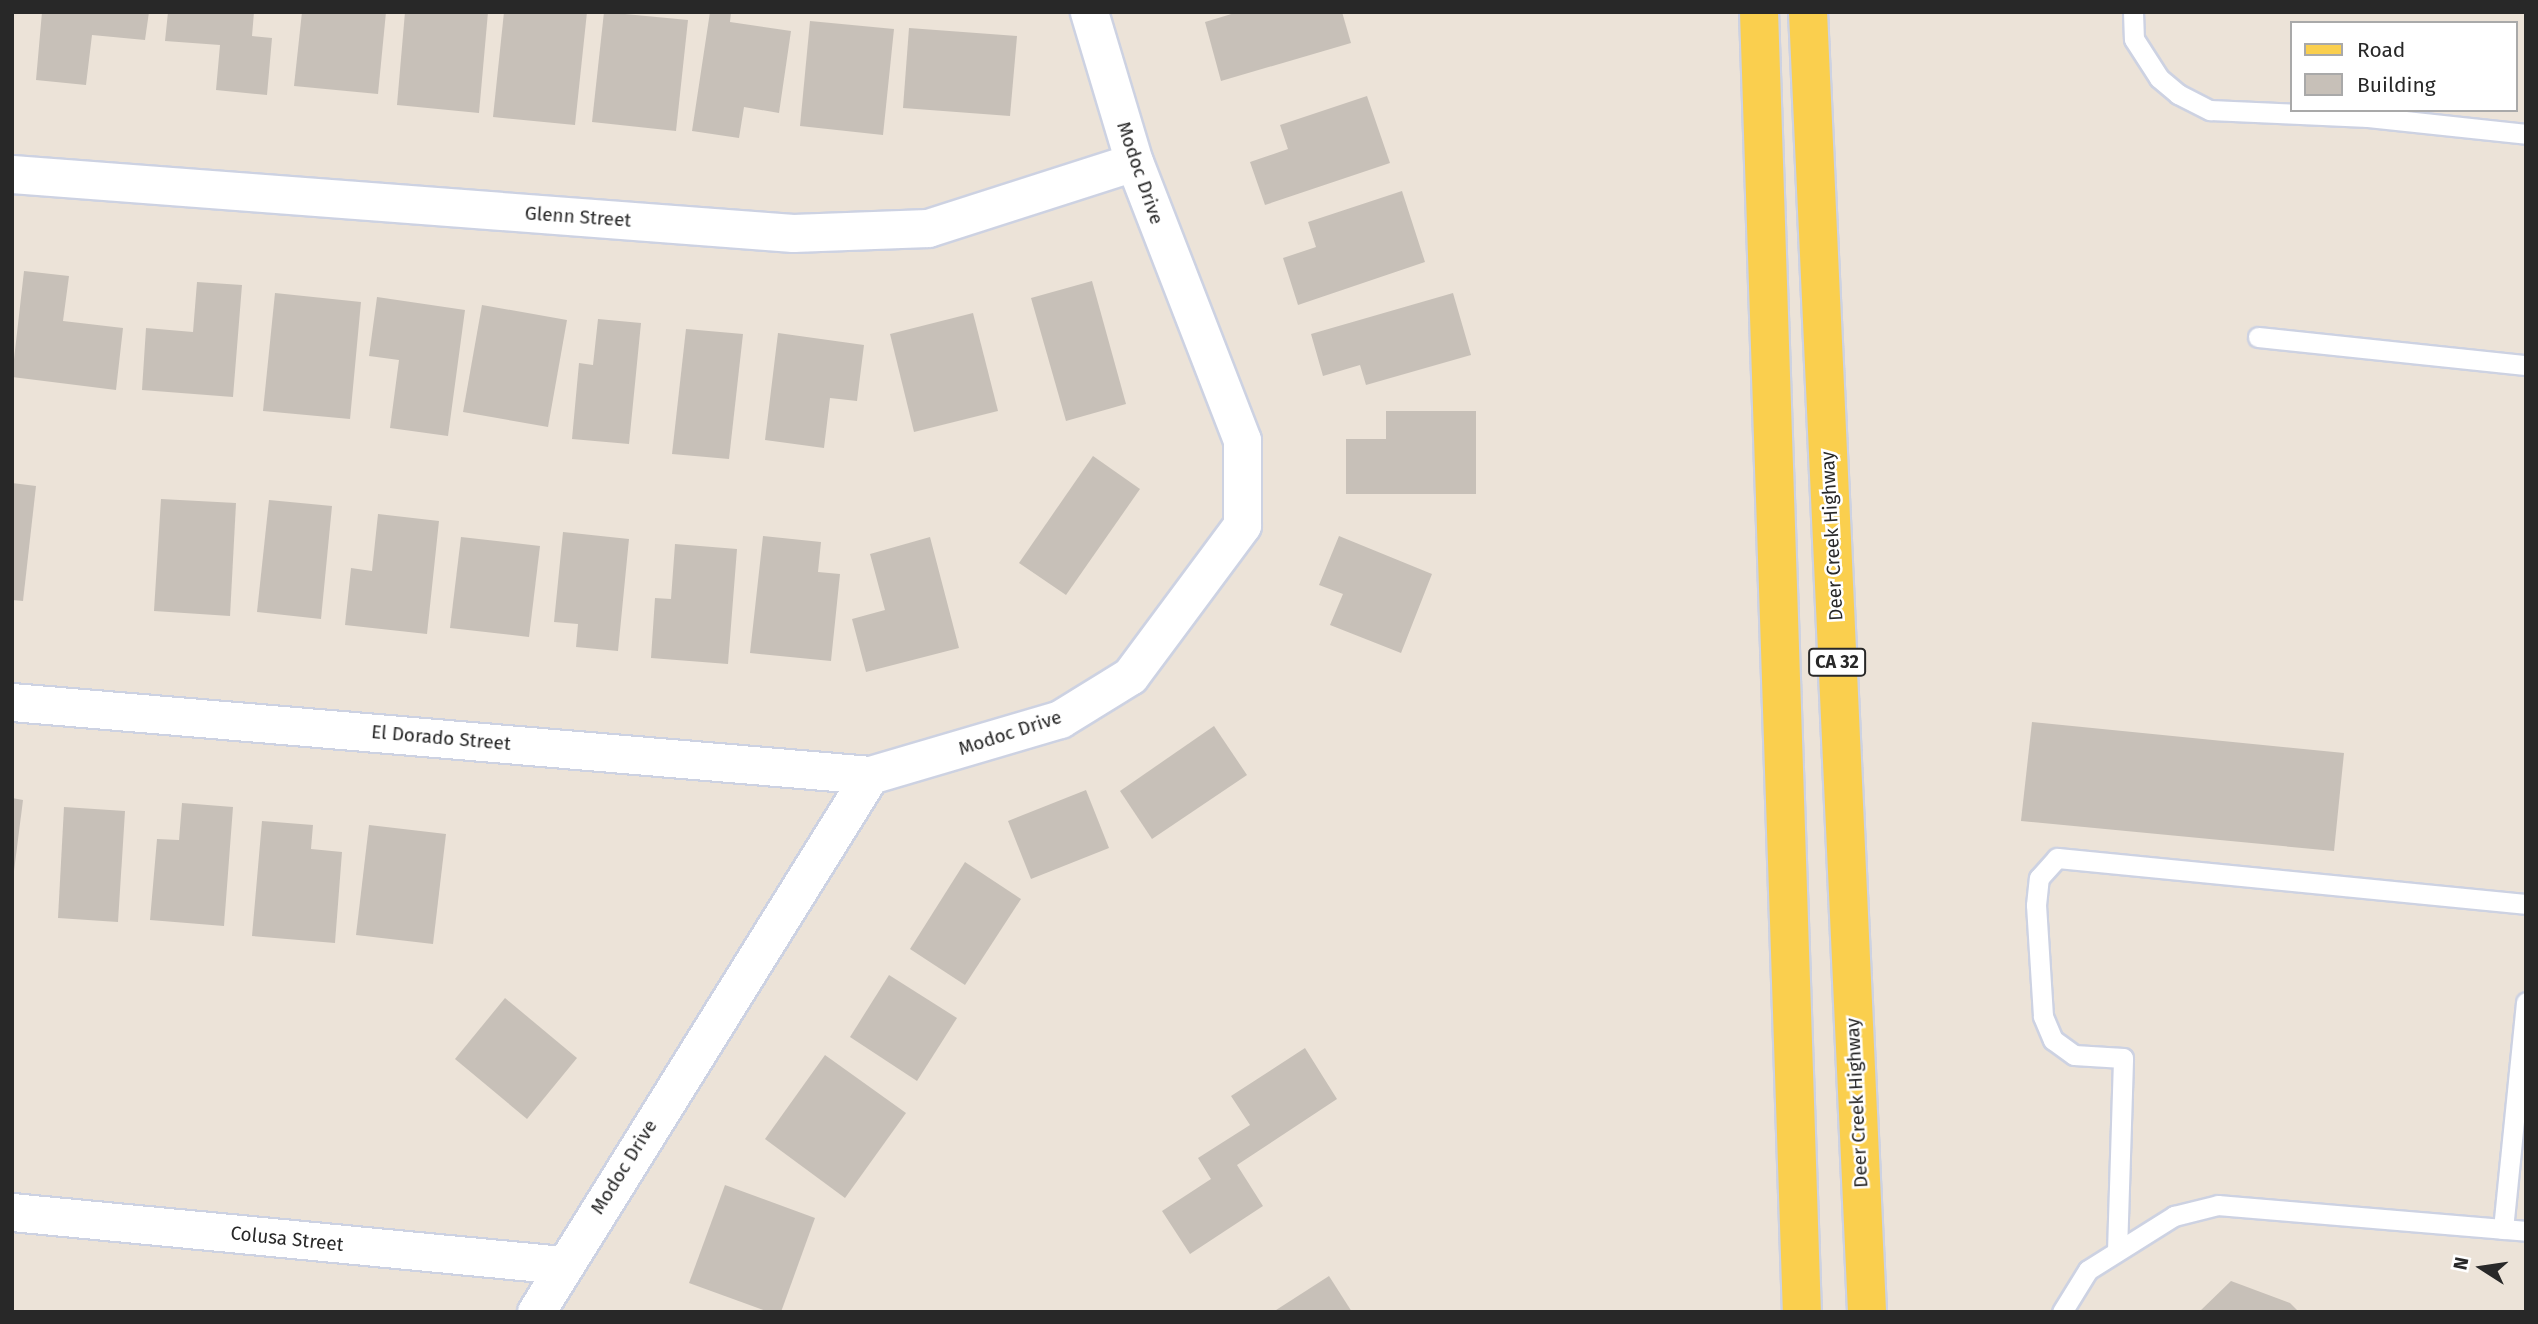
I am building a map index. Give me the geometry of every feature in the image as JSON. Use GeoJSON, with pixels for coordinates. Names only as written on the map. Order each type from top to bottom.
{"type":"FeatureCollection","features":[{"type":"Feature","properties":{"kind":"main road","name":"CA 32"},"geometry":{"type":"LineString","coordinates":[[1759,12],[1802,1312]]}},
{"type":"Feature","properties":{"kind":"main road","name":"Deer Creek Highway"},"geometry":{"type":"LineString","coordinates":[[1808,12],[1867,1312]]}},
{"type":"Feature","properties":{"kind":"street","name":"Modoc Drive"},"geometry":{"type":"LineString","coordinates":[[536,1312],[562,1265],[870,775],[1060,719],[1130,676],[1242,525],[1242,440],[1134,162],[1089,12]]}},
{"type":"Feature","properties":{"kind":"street","name":"Glenn Street"},"geometry":{"type":"LineString","coordinates":[[12,174],[793,233],[928,228],[1134,162]]}},
{"type":"Feature","properties":{"kind":"street","name":"El Dorado Street"},"geometry":{"type":"LineString","coordinates":[[12,702],[870,775]]}},
{"type":"Feature","properties":{"kind":"street","name":"Colusa Street"},"geometry":{"type":"LineString","coordinates":[[12,1212],[562,1265]]}},
{"type":"Feature","properties":{"kind":"lane"},"geometry":{"type":"LineString","coordinates":[[2133,12],[2134,39],[2159,78],[2178,94],[2210,110],[2368,117],[2526,134]]}},
{"type":"Feature","properties":{"kind":"lane"},"geometry":{"type":"LineString","coordinates":[[2258,337],[2526,365]]}},
{"type":"Feature","properties":{"kind":"lane"},"geometry":{"type":"LineString","coordinates":[[2117,1251],[2123,1058],[2074,1055],[2053,1040],[2043,1016],[2036,905],[2039,878],[2057,858],[2526,904]]}},
{"type":"Feature","properties":{"kind":"lane"},"geometry":{"type":"LineString","coordinates":[[2503,1229],[2526,1002]]}},
{"type":"Feature","properties":{"kind":"lane"},"geometry":{"type":"LineString","coordinates":[[2062,1312],[2088,1270],[2174,1216],[2217,1205],[2526,1231]]}},
{"type":"Feature","properties":{"kind":"building"},"geometry":{"type":"Polygon","coordinates":[[[42,12],[149,12],[145,40],[92,35],[86,85],[36,80],[42,12]]]}},
{"type":"Feature","properties":{"kind":"building"},"geometry":{"type":"Polygon","coordinates":[[[168,12],[254,12],[252,36],[272,38],[267,95],[216,90],[220,45],[165,41],[168,12]]]}},
{"type":"Feature","properties":{"kind":"building"},"geometry":{"type":"Polygon","coordinates":[[[302,12],[386,12],[378,94],[294,86],[302,12]]]}},
{"type":"Feature","properties":{"kind":"building"},"geometry":{"type":"Polygon","coordinates":[[[405,12],[488,12],[479,113],[397,105],[405,12]]]}},
{"type":"Feature","properties":{"kind":"building"},"geometry":{"type":"Polygon","coordinates":[[[504,12],[587,12],[575,125],[493,117],[504,12]]]}},
{"type":"Feature","properties":{"kind":"building"},"geometry":{"type":"Polygon","coordinates":[[[604,12],[688,20],[676,131],[592,122],[604,12]]]}},
{"type":"Feature","properties":{"kind":"building"},"geometry":{"type":"Polygon","coordinates":[[[710,12],[731,12],[730,22],[791,31],[779,113],[744,107],[739,138],[692,131],[710,12]]]}},
{"type":"Feature","properties":{"kind":"building"},"geometry":{"type":"Polygon","coordinates":[[[1238,12],[1342,12],[1351,43],[1221,81],[1205,22],[1238,12]]]}},
{"type":"Feature","properties":{"kind":"building"},"geometry":{"type":"Polygon","coordinates":[[[810,21],[894,29],[883,135],[800,126],[810,21]]]}},
{"type":"Feature","properties":{"kind":"building"},"geometry":{"type":"Polygon","coordinates":[[[909,28],[1017,36],[1010,116],[903,108],[909,28]]]}},
{"type":"Feature","properties":{"kind":"building"},"geometry":{"type":"Polygon","coordinates":[[[1367,96],[1390,163],[1265,205],[1250,162],[1288,149],[1280,125],[1367,96]]]}},
{"type":"Feature","properties":{"kind":"building"},"geometry":{"type":"Polygon","coordinates":[[[1402,191],[1425,262],[1298,305],[1283,258],[1316,247],[1308,222],[1402,191]]]}},
{"type":"Feature","properties":{"kind":"building"},"geometry":{"type":"Polygon","coordinates":[[[24,271],[69,276],[63,321],[123,328],[116,390],[12,377],[24,271]]]}},
{"type":"Feature","properties":{"kind":"building"},"geometry":{"type":"Polygon","coordinates":[[[1092,281],[1126,404],[1066,421],[1031,298],[1092,281]]]}},
{"type":"Feature","properties":{"kind":"building"},"geometry":{"type":"Polygon","coordinates":[[[197,282],[242,285],[233,397],[142,390],[146,328],[193,332],[197,282]]]}},
{"type":"Feature","properties":{"kind":"building"},"geometry":{"type":"Polygon","coordinates":[[[275,293],[361,302],[350,419],[263,411],[275,293]]]}},
{"type":"Feature","properties":{"kind":"building"},"geometry":{"type":"Polygon","coordinates":[[[1453,293],[1471,355],[1366,385],[1360,365],[1323,376],[1311,334],[1453,293]]]}},
{"type":"Feature","properties":{"kind":"building"},"geometry":{"type":"Polygon","coordinates":[[[377,297],[465,310],[448,436],[390,428],[399,360],[369,356],[377,297]]]}},
{"type":"Feature","properties":{"kind":"building"},"geometry":{"type":"Polygon","coordinates":[[[482,305],[567,320],[548,427],[463,412],[482,305]]]}},
{"type":"Feature","properties":{"kind":"building"},"geometry":{"type":"Polygon","coordinates":[[[973,313],[998,411],[914,432],[890,334],[973,313]]]}},
{"type":"Feature","properties":{"kind":"building"},"geometry":{"type":"Polygon","coordinates":[[[598,319],[641,323],[629,444],[572,439],[579,363],[593,365],[598,319]]]}},
{"type":"Feature","properties":{"kind":"building"},"geometry":{"type":"Polygon","coordinates":[[[686,329],[743,334],[729,459],[672,454],[686,329]]]}},
{"type":"Feature","properties":{"kind":"building"},"geometry":{"type":"Polygon","coordinates":[[[778,333],[864,345],[857,401],[830,398],[824,448],[765,440],[778,333]]]}},
{"type":"Feature","properties":{"kind":"building"},"geometry":{"type":"Polygon","coordinates":[[[1386,411],[1476,411],[1476,494],[1346,494],[1346,439],[1386,439],[1386,411]]]}},
{"type":"Feature","properties":{"kind":"building"},"geometry":{"type":"Polygon","coordinates":[[[1093,456],[1140,489],[1066,595],[1019,563],[1093,456]]]}},
{"type":"Feature","properties":{"kind":"building"},"geometry":{"type":"Polygon","coordinates":[[[12,483],[36,486],[23,601],[12,600],[12,483]]]}},
{"type":"Feature","properties":{"kind":"building"},"geometry":{"type":"Polygon","coordinates":[[[161,499],[236,503],[230,616],[154,611],[161,499]]]}},
{"type":"Feature","properties":{"kind":"building"},"geometry":{"type":"Polygon","coordinates":[[[269,500],[332,506],[321,619],[257,612],[269,500]]]}},
{"type":"Feature","properties":{"kind":"building"},"geometry":{"type":"Polygon","coordinates":[[[378,514],[439,521],[427,634],[345,625],[351,568],[372,571],[378,514]]]}},
{"type":"Feature","properties":{"kind":"building"},"geometry":{"type":"Polygon","coordinates":[[[563,532],[629,539],[618,651],[576,647],[578,624],[554,622],[563,532]]]}},
{"type":"Feature","properties":{"kind":"building"},"geometry":{"type":"Polygon","coordinates":[[[763,536],[821,542],[818,572],[840,574],[831,661],[750,653],[763,536]]]}},
{"type":"Feature","properties":{"kind":"building"},"geometry":{"type":"Polygon","coordinates":[[[1339,536],[1432,574],[1401,653],[1330,625],[1343,594],[1319,585],[1339,536]]]}},
{"type":"Feature","properties":{"kind":"building"},"geometry":{"type":"Polygon","coordinates":[[[461,537],[540,546],[529,637],[450,628],[461,537]]]}},
{"type":"Feature","properties":{"kind":"building"},"geometry":{"type":"Polygon","coordinates":[[[930,537],[959,648],[866,672],[852,619],[885,610],[870,554],[930,537]]]}},
{"type":"Feature","properties":{"kind":"building"},"geometry":{"type":"Polygon","coordinates":[[[675,544],[737,549],[728,664],[651,658],[655,598],[671,599],[675,544]]]}},
{"type":"Feature","properties":{"kind":"building"},"geometry":{"type":"Polygon","coordinates":[[[2032,722],[2344,753],[2334,851],[2021,821],[2032,722]]]}},
{"type":"Feature","properties":{"kind":"building"},"geometry":{"type":"Polygon","coordinates":[[[1214,726],[1247,775],[1152,839],[1120,791],[1214,726]]]}},
{"type":"Feature","properties":{"kind":"building"},"geometry":{"type":"Polygon","coordinates":[[[1086,790],[1109,848],[1031,879],[1008,821],[1086,790]]]}},
{"type":"Feature","properties":{"kind":"building"},"geometry":{"type":"Polygon","coordinates":[[[12,798],[23,800],[14,871],[12,871],[12,798]]]}},
{"type":"Feature","properties":{"kind":"building"},"geometry":{"type":"Polygon","coordinates":[[[182,803],[233,807],[224,926],[150,920],[157,839],[179,840],[182,803]]]}},
{"type":"Feature","properties":{"kind":"building"},"geometry":{"type":"Polygon","coordinates":[[[64,807],[125,811],[118,922],[58,918],[64,807]]]}},
{"type":"Feature","properties":{"kind":"building"},"geometry":{"type":"Polygon","coordinates":[[[262,821],[313,825],[311,849],[342,852],[335,943],[252,936],[262,821]]]}},
{"type":"Feature","properties":{"kind":"building"},"geometry":{"type":"Polygon","coordinates":[[[369,825],[446,834],[433,944],[356,935],[369,825]]]}},
{"type":"Feature","properties":{"kind":"building"},"geometry":{"type":"Polygon","coordinates":[[[965,862],[1021,899],[965,985],[910,949],[965,862]]]}},
{"type":"Feature","properties":{"kind":"building"},"geometry":{"type":"Polygon","coordinates":[[[889,975],[957,1018],[917,1081],[850,1037],[889,975]]]}},
{"type":"Feature","properties":{"kind":"building"},"geometry":{"type":"Polygon","coordinates":[[[505,998],[577,1058],[527,1119],[455,1059],[505,998]]]}},
{"type":"Feature","properties":{"kind":"building"},"geometry":{"type":"Polygon","coordinates":[[[1305,1048],[1337,1099],[1237,1165],[1263,1206],[1190,1254],[1162,1211],[1211,1179],[1198,1158],[1250,1125],[1231,1096],[1305,1048]]]}},
{"type":"Feature","properties":{"kind":"building"},"geometry":{"type":"Polygon","coordinates":[[[825,1055],[906,1113],[845,1198],[765,1139],[825,1055]]]}},
{"type":"Feature","properties":{"kind":"building"},"geometry":{"type":"Polygon","coordinates":[[[725,1185],[815,1218],[781,1312],[769,1312],[689,1283],[725,1185]]]}},
{"type":"Feature","properties":{"kind":"building"},"geometry":{"type":"Polygon","coordinates":[[[1329,1276],[1352,1312],[1273,1312],[1329,1276]]]}},
{"type":"Feature","properties":{"kind":"building"},"geometry":{"type":"Polygon","coordinates":[[[2231,1281],[2290,1303],[2299,1312],[2199,1312],[2231,1281]]]}}]}
